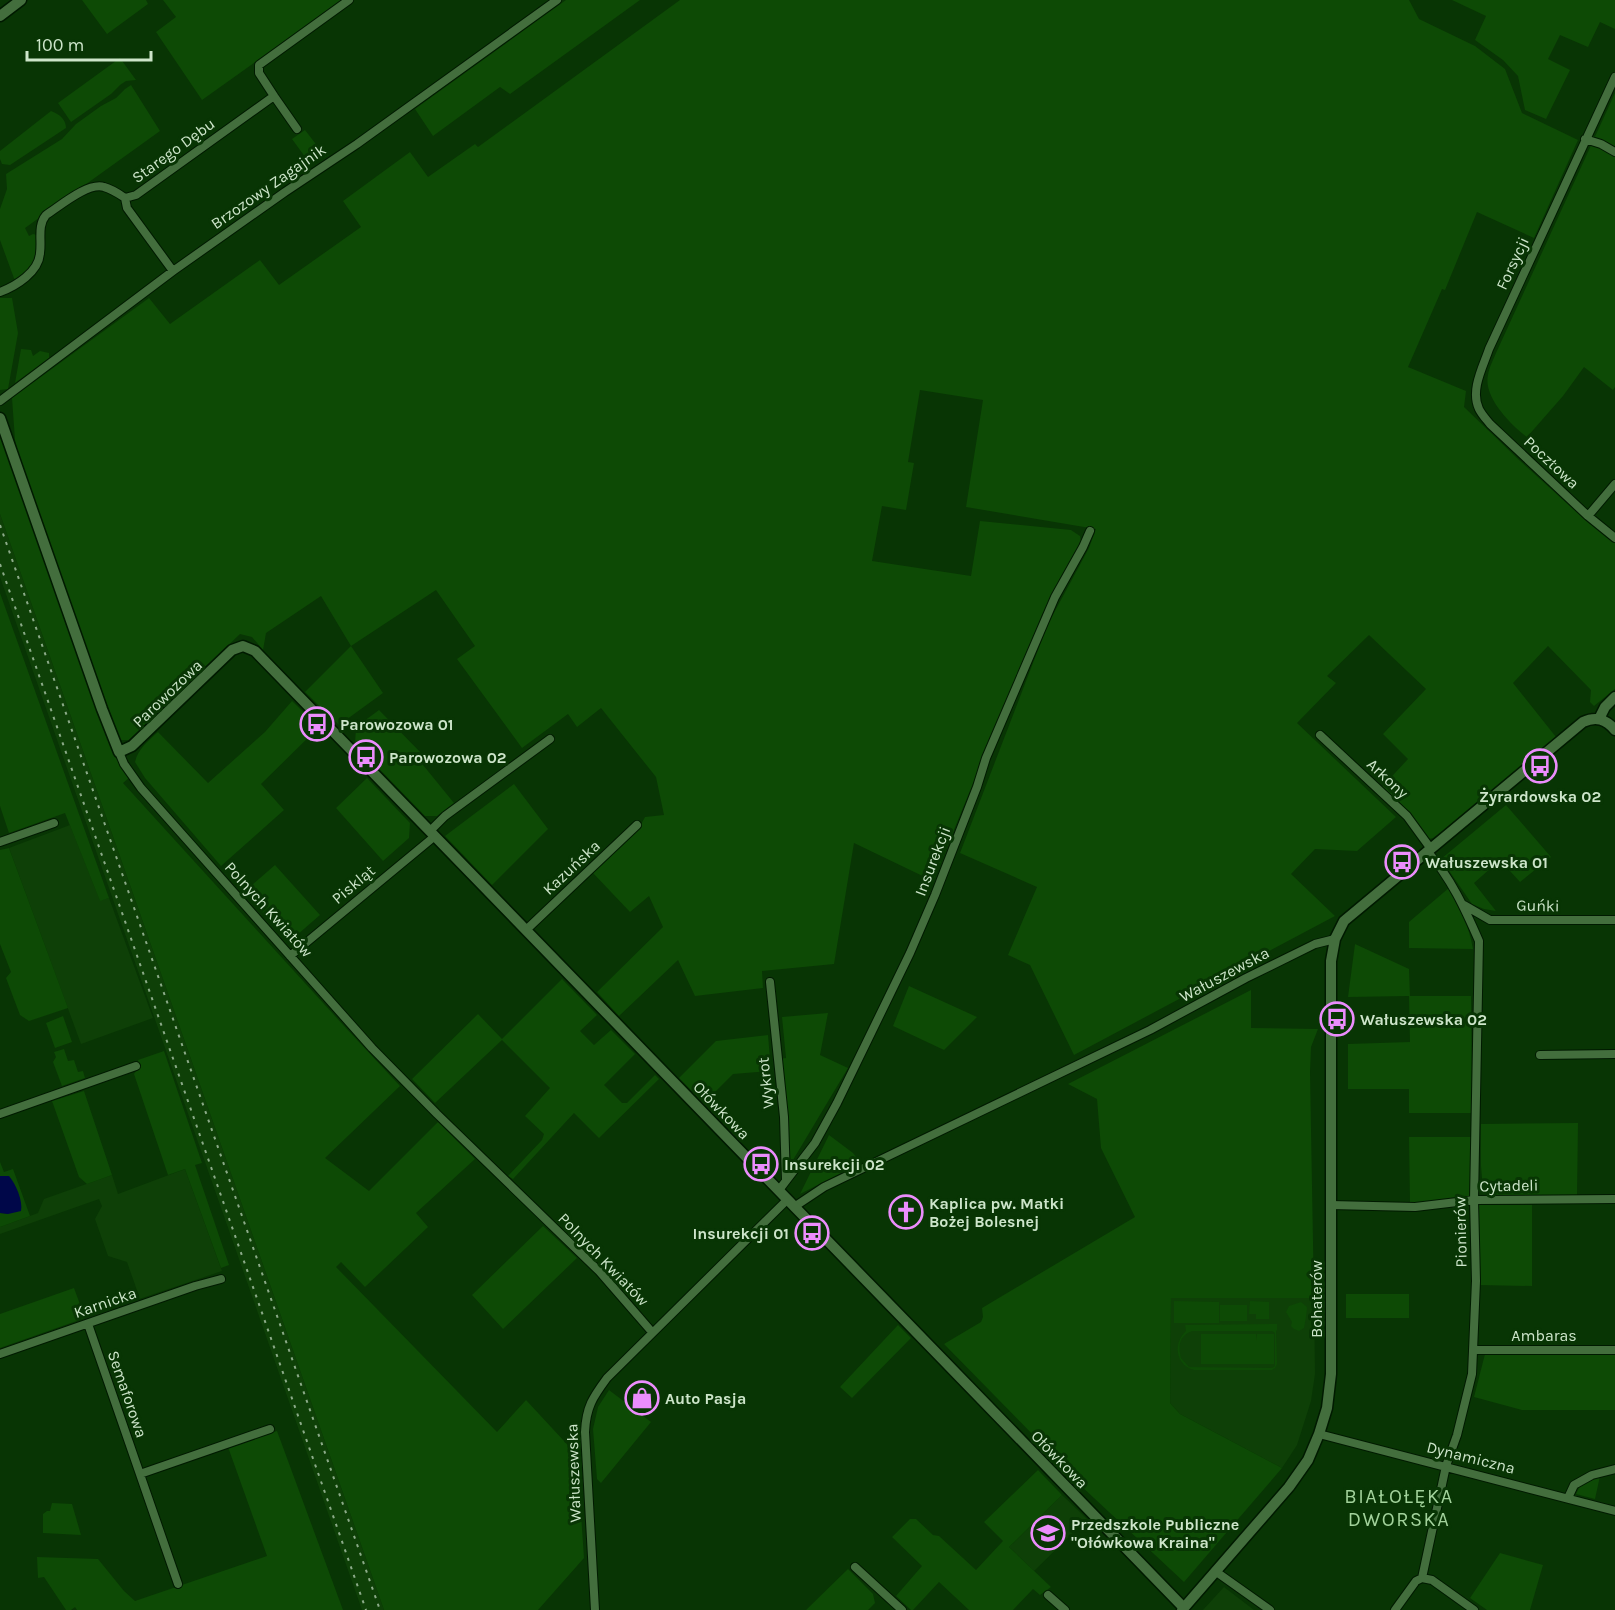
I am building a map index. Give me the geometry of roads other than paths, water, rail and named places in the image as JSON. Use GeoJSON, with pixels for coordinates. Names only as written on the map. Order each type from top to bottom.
{"type":"FeatureCollection","features":[{"type":"Feature","properties":{"kind":"street"},"geometry":{"type":"LineString","coordinates":[[0,16],[21,0]]}},
{"type":"Feature","properties":{"kind":"street"},"geometry":{"type":"LineString","coordinates":[[297,129],[259,73],[259,65],[349,0]]}},
{"type":"Feature","properties":{"kind":"street","name":"Brzozowy Zagajnik"},"geometry":{"type":"LineString","coordinates":[[0,401],[173,270],[357,144],[557,0]]}},
{"type":"Feature","properties":{"kind":"street","name":"Forsycji"},"geometry":{"type":"LineString","coordinates":[[1477,402],[1477,386],[1489,349],[1615,77]]}},
{"type":"Feature","properties":{"kind":"street","name":"Starego Dębu"},"geometry":{"type":"LineString","coordinates":[[0,292],[12,288],[38,263],[41,222],[46,215],[86,189],[95,186],[103,186],[125,198],[136,195],[274,96]]}},
{"type":"Feature","properties":{"kind":"street"},"geometry":{"type":"LineString","coordinates":[[1585,139],[1615,152]]}},
{"type":"Feature","properties":{"kind":"street"},"geometry":{"type":"LineString","coordinates":[[125,198],[127,208],[173,270]]}},
{"type":"Feature","properties":{"kind":"street","name":"Pocztowa"},"geometry":{"type":"LineString","coordinates":[[1477,402],[1482,414],[1490,424],[1588,516],[1615,538]]}},
{"type":"Feature","properties":{"kind":"street","name":"Polnych Kwiatów"},"geometry":{"type":"LineString","coordinates":[[0,418],[98,698],[124,764],[141,788],[372,1048],[599,1270],[652,1332]]}},
{"type":"Feature","properties":{"kind":"street"},"geometry":{"type":"LineString","coordinates":[[1588,516],[1615,484]]}},
{"type":"Feature","properties":{"kind":"street","name":"Insurekcji"},"geometry":{"type":"LineString","coordinates":[[779,1190],[815,1143],[910,953],[935,895],[986,758],[1055,597],[1090,531]]}},
{"type":"Feature","properties":{"kind":"street","name":"Ołówkowa"},"geometry":{"type":"LineString","coordinates":[[232,650],[243,646],[255,651],[1183,1609]]}},
{"type":"Feature","properties":{"kind":"street","name":"Parowozowa"},"geometry":{"type":"LineString","coordinates":[[119,752],[132,746],[232,650]]}},
{"type":"Feature","properties":{"kind":"street"},"geometry":{"type":"LineString","coordinates":[[1599,719],[1605,707],[1615,697]]}},
{"type":"Feature","properties":{"kind":"street"},"geometry":{"type":"LineString","coordinates":[[1335,939],[1344,921],[1583,722],[1599,719],[1615,729]]}},
{"type":"Feature","properties":{"kind":"street","name":"Arkony"},"geometry":{"type":"LineString","coordinates":[[1320,735],[1407,816],[1429,850]]}},
{"type":"Feature","properties":{"kind":"street","name":"Piskląt"},"geometry":{"type":"LineString","coordinates":[[290,956],[432,833],[446,816],[550,740]]}},
{"type":"Feature","properties":{"kind":"street"},"geometry":{"type":"LineString","coordinates":[[0,842],[54,823]]}},
{"type":"Feature","properties":{"kind":"street","name":"Kazuńska"},"geometry":{"type":"LineString","coordinates":[[526,930],[637,825]]}},
{"type":"Feature","properties":{"kind":"street","name":"Pionierów"},"geometry":{"type":"LineString","coordinates":[[1395,1610],[1416,1581],[1422,1578],[1446,1466],[1458,1435],[1472,1374],[1474,1350],[1476,1281],[1474,1200],[1479,941],[1464,905],[1429,850]]}},
{"type":"Feature","properties":{"kind":"street","name":"Guńki"},"geometry":{"type":"LineString","coordinates":[[1464,905],[1490,920],[1615,920]]}},
{"type":"Feature","properties":{"kind":"street","name":"Wałuszewska"},"geometry":{"type":"LineString","coordinates":[[595,1610],[585,1432],[586,1416],[594,1395],[607,1378],[652,1332],[791,1203],[1150,1030],[1246,978],[1316,944],[1335,939]]}},
{"type":"Feature","properties":{"kind":"street","name":"Bohaterów"},"geometry":{"type":"LineString","coordinates":[[1183,1609],[1289,1487],[1308,1460],[1327,1408],[1331,1374],[1331,961],[1335,939]]}},
{"type":"Feature","properties":{"kind":"street","name":"Wykrot"},"geometry":{"type":"LineString","coordinates":[[770,982],[784,1117],[786,1180]]}},
{"type":"Feature","properties":{"kind":"street"},"geometry":{"type":"LineString","coordinates":[[1540,1055],[1615,1054]]}},
{"type":"Feature","properties":{"kind":"street"},"geometry":{"type":"LineString","coordinates":[[0,1114],[136,1066]]}},
{"type":"Feature","properties":{"kind":"street","name":"Cytadeli"},"geometry":{"type":"LineString","coordinates":[[1331,1205],[1415,1207],[1474,1200],[1615,1199]]}},
{"type":"Feature","properties":{"kind":"street","name":"Karnicka"},"geometry":{"type":"LineString","coordinates":[[0,1354],[221,1279]]}},
{"type":"Feature","properties":{"kind":"street","name":"Semaforowa"},"geometry":{"type":"LineString","coordinates":[[88,1324],[178,1584]]}},
{"type":"Feature","properties":{"kind":"street","name":"Ambaras"},"geometry":{"type":"LineString","coordinates":[[1474,1350],[1615,1350]]}},
{"type":"Feature","properties":{"kind":"street"},"geometry":{"type":"LineString","coordinates":[[140,1474],[270,1429]]}},
{"type":"Feature","properties":{"kind":"street","name":"Dynamiczna"},"geometry":{"type":"LineString","coordinates":[[1319,1434],[1615,1511]]}},
{"type":"Feature","properties":{"kind":"street"},"geometry":{"type":"LineString","coordinates":[[1568,1498],[1574,1485],[1592,1475],[1615,1469]]}},
{"type":"Feature","properties":{"kind":"street"},"geometry":{"type":"LineString","coordinates":[[855,1567],[902,1610]]}},
{"type":"Feature","properties":{"kind":"street"},"geometry":{"type":"LineString","coordinates":[[1215,1571],[1270,1610]]}},
{"type":"Feature","properties":{"kind":"street"},"geometry":{"type":"LineString","coordinates":[[1422,1578],[1432,1580],[1474,1610]]}},
{"type":"Feature","properties":{"kind":"street"},"geometry":{"type":"LineString","coordinates":[[1048,1595],[1065,1610]]}},
{"type":"Feature","properties":{"kind":"railway"},"geometry":{"type":"LineString","coordinates":[[0,525],[380,1610]]}},
{"type":"Feature","properties":{"kind":"railway"},"geometry":{"type":"LineString","coordinates":[[0,564],[366,1610]]}},
{"type":"Feature","properties":{"kind":"place","name":"Parowozowa 01"},"geometry":{"type":"Point","coordinates":[317,724]}},
{"type":"Feature","properties":{"kind":"place","name":"Parowozowa 02"},"geometry":{"type":"Point","coordinates":[366,757]}},
{"type":"Feature","properties":{"kind":"place","name":"Żyrardowska 02"},"geometry":{"type":"Point","coordinates":[1540,766]}},
{"type":"Feature","properties":{"kind":"place","name":"Wałuszewska 01"},"geometry":{"type":"Point","coordinates":[1402,862]}},
{"type":"Feature","properties":{"kind":"place","name":"Wałuszewska 02"},"geometry":{"type":"Point","coordinates":[1337,1019]}},
{"type":"Feature","properties":{"kind":"place","name":"Insurekcji 02"},"geometry":{"type":"Point","coordinates":[761,1164]}},
{"type":"Feature","properties":{"kind":"place","name":"Kaplica pw. Matki Bożej Bolesnej"},"geometry":{"type":"Point","coordinates":[906,1212]}},
{"type":"Feature","properties":{"kind":"place","name":"Insurekcji 01"},"geometry":{"type":"Point","coordinates":[812,1233]}},
{"type":"Feature","properties":{"kind":"place","name":"Auto Pasja"},"geometry":{"type":"Point","coordinates":[642,1398]}},
{"type":"Feature","properties":{"kind":"place","name":"Przedszkole Publiczne \"Ołówkowa Kraina\""},"geometry":{"type":"Point","coordinates":[1048,1533]}},
{"type":"Feature","properties":{"kind":"district","name":"BIAŁOŁĘKA DWORSKA"},"geometry":{"type":"Point","coordinates":[1399,1508]}}]}
